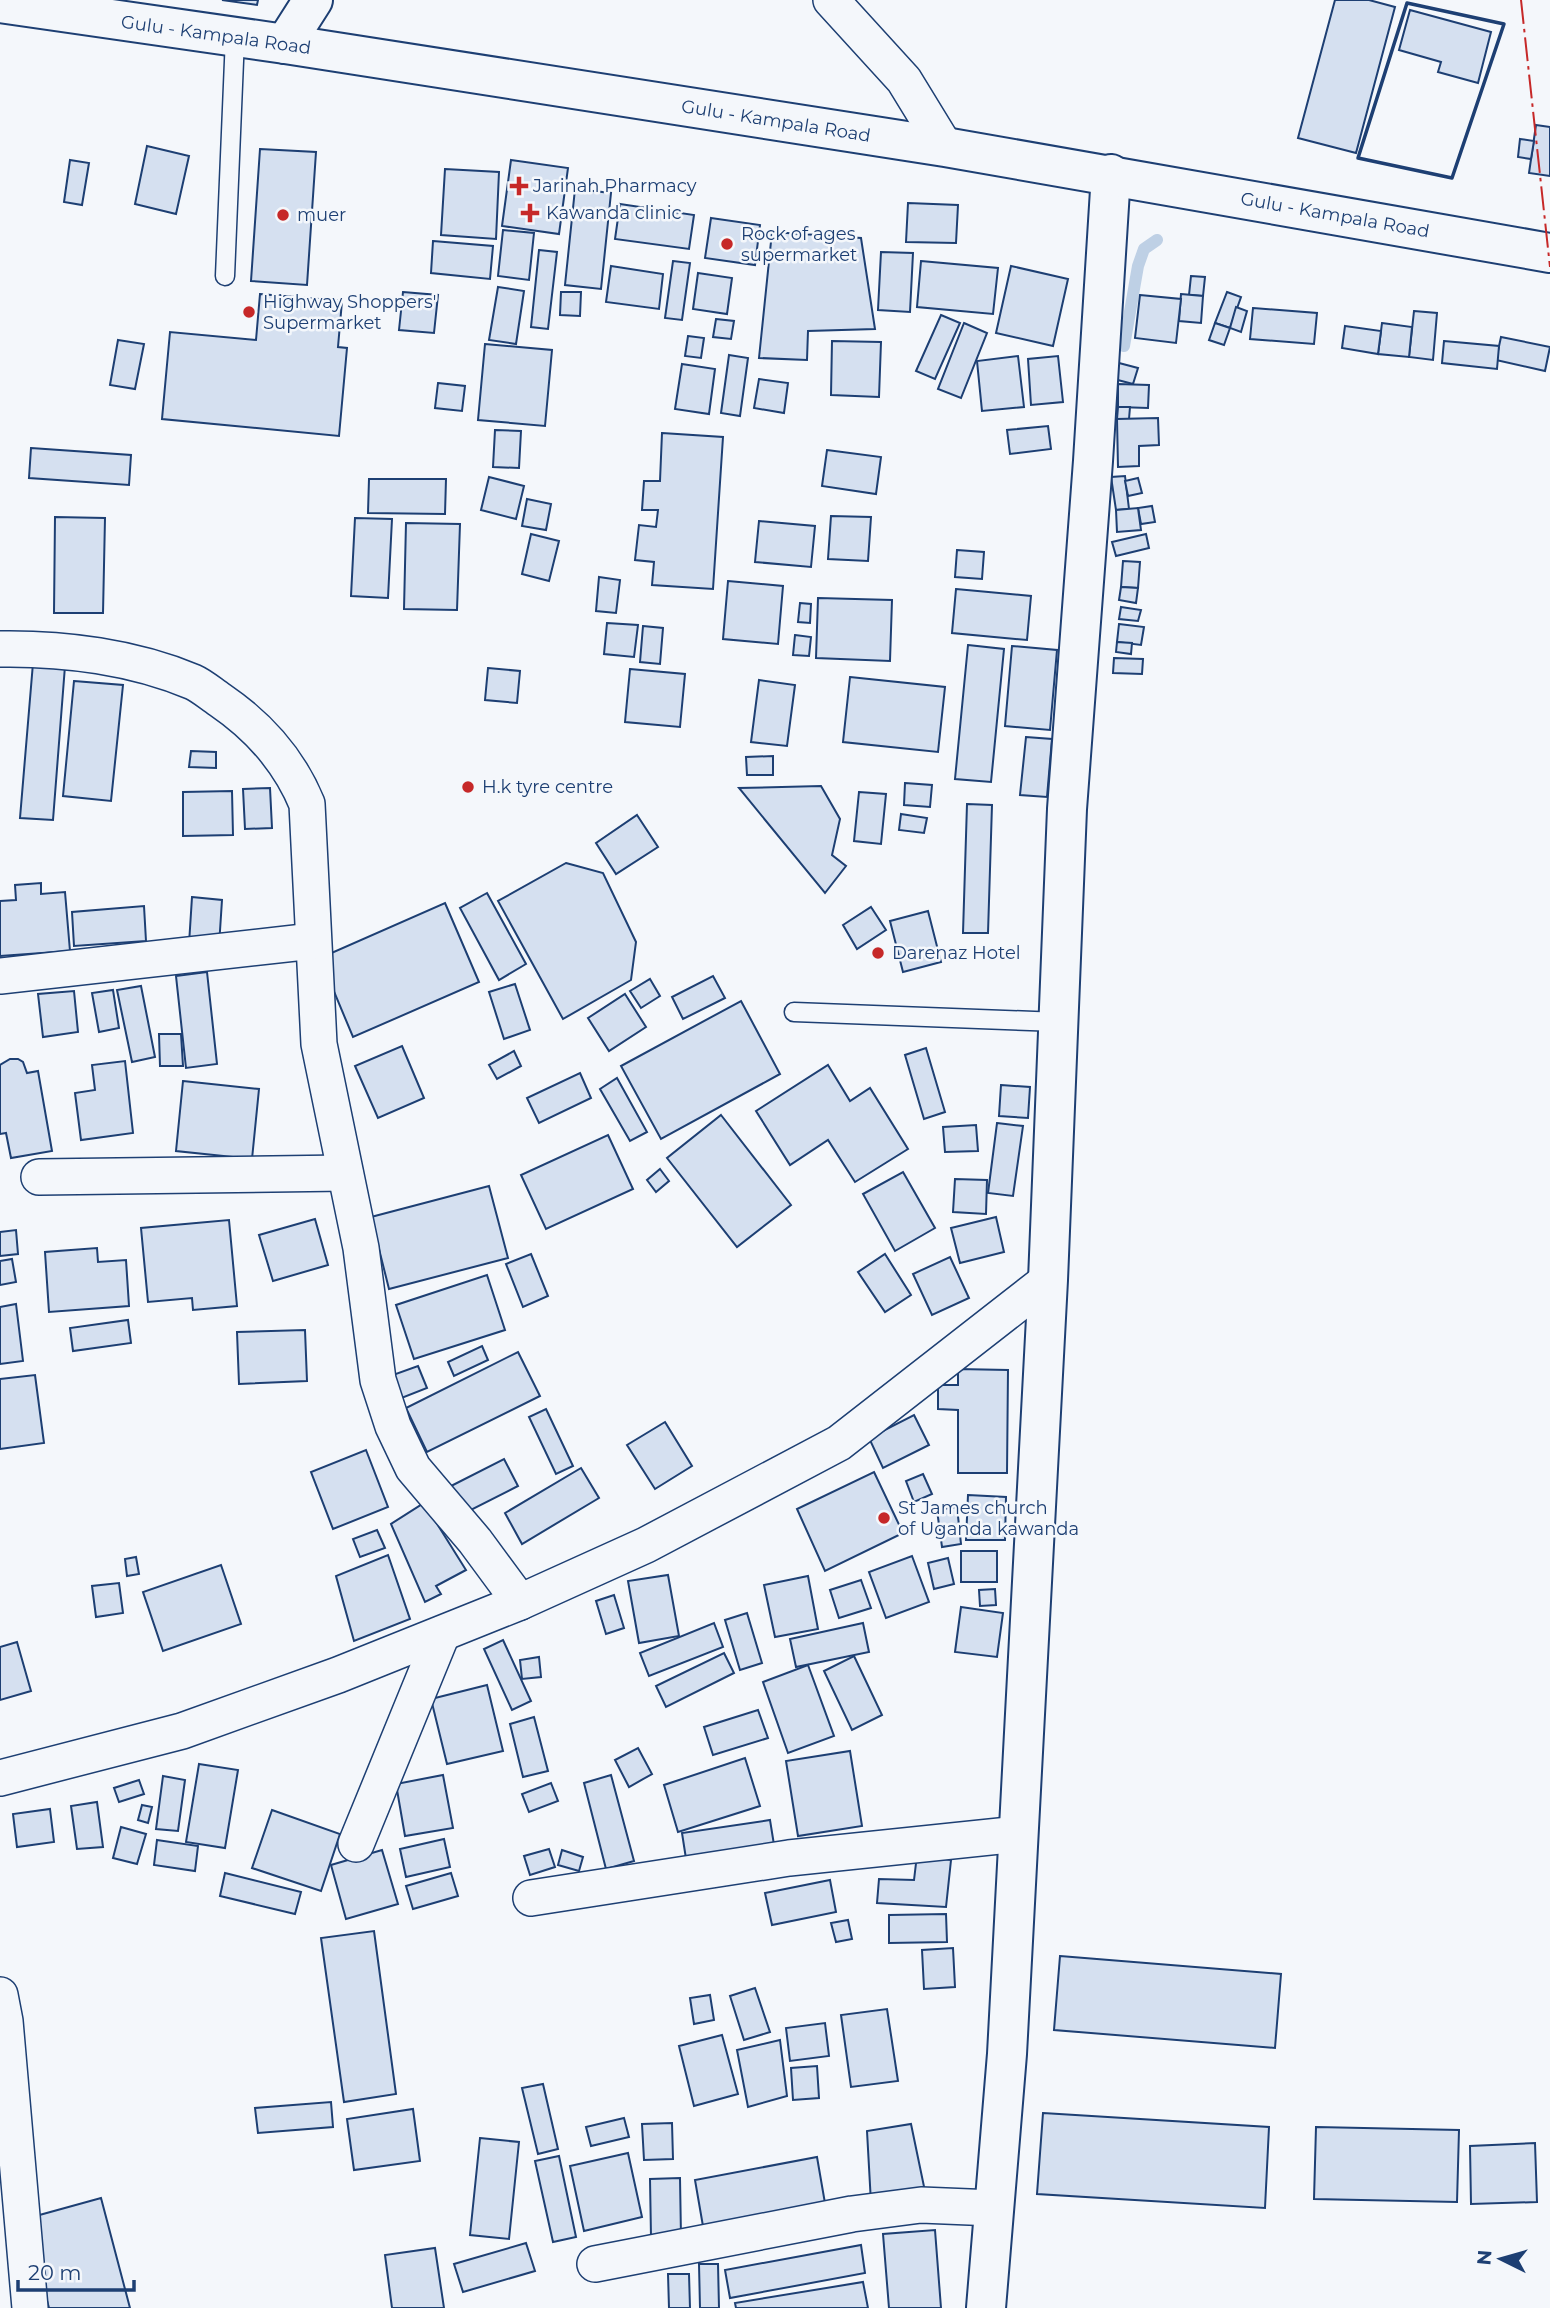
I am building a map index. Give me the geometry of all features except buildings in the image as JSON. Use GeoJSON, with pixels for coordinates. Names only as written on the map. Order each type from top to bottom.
{"type":"FeatureCollection","features":[{"type":"Feature","properties":{"kind":"street"},"geometry":{"type":"LineString","coordinates":[[285,44],[313,0]]}},
{"type":"Feature","properties":{"kind":"street"},"geometry":{"type":"LineString","coordinates":[[831,0],[904,80],[945,147]]}},
{"type":"Feature","properties":{"kind":"street","name":"Gulu - Kampala Road"},"geometry":{"type":"LineString","coordinates":[[0,3],[285,44],[945,147],[1550,253]]}},
{"type":"Feature","properties":{"kind":"street"},"geometry":{"type":"LineString","coordinates":[[986,2308],[1007,2054],[1048,1280],[1067,809],[1111,174]]}},
{"type":"Feature","properties":{"kind":"street"},"geometry":{"type":"LineString","coordinates":[[0,649],[36,648],[114,659],[195,683],[243,716],[284,760],[297,779],[307,804],[319,1044],[361,1248],[378,1380],[393,1426],[413,1468],[475,1541],[520,1602]]}},
{"type":"Feature","properties":{"kind":"street"},"geometry":{"type":"LineString","coordinates":[[0,976],[313,941]]}},
{"type":"Feature","properties":{"kind":"street"},"geometry":{"type":"LineString","coordinates":[[38,1177],[345,1173]]}},
{"type":"Feature","properties":{"kind":"street"},"geometry":{"type":"LineString","coordinates":[[0,1777],[182,1731],[338,1675],[520,1602],[646,1545],[839,1443],[1048,1280]]}},
{"type":"Feature","properties":{"kind":"street"},"geometry":{"type":"LineString","coordinates":[[356,1844],[442,1634]]}},
{"type":"Feature","properties":{"kind":"street"},"geometry":{"type":"LineString","coordinates":[[531,1898],[789,1858],[1018,1834]]}},
{"type":"Feature","properties":{"kind":"street"},"geometry":{"type":"LineString","coordinates":[[0,1995],[5,2021],[30,2308]]}},
{"type":"Feature","properties":{"kind":"street"},"geometry":{"type":"LineString","coordinates":[[595,2264],[852,2214],[921,2205],[994,2208]]}},
{"type":"Feature","properties":{"kind":"lane"},"geometry":{"type":"LineString","coordinates":[[225,276],[235,37]]}},
{"type":"Feature","properties":{"kind":"lane"},"geometry":{"type":"LineString","coordinates":[[794,1012],[1059,1022]]}},
{"type":"Feature","properties":{"kind":"waterway"},"geometry":{"type":"LineString","coordinates":[[1124,346],[1138,266],[1144,249],[1157,240]]}},
{"type":"Feature","properties":{"kind":"wall"},"geometry":{"type":"LineString","coordinates":[[1407,3],[1504,24],[1452,178],[1358,158],[1407,3]]}},
{"type":"Feature","properties":{"kind":"power"},"geometry":{"type":"LineString","coordinates":[[1521,0],[1550,267]]}},
{"type":"Feature","properties":{"kind":"place","name":"Jarinah Pharmacy"},"geometry":{"type":"Point","coordinates":[519,186]}},
{"type":"Feature","properties":{"kind":"place","name":"Kawanda clinic"},"geometry":{"type":"Point","coordinates":[530,213]}},
{"type":"Feature","properties":{"kind":"place","name":"muer"},"geometry":{"type":"Point","coordinates":[283,215]}},
{"type":"Feature","properties":{"kind":"place","name":"Rock of ages supermarket"},"geometry":{"type":"Point","coordinates":[727,244]}},
{"type":"Feature","properties":{"kind":"place","name":"Highway Shoppers' Supermarket"},"geometry":{"type":"Point","coordinates":[249,312]}},
{"type":"Feature","properties":{"kind":"place","name":"H.k tyre centre"},"geometry":{"type":"Point","coordinates":[468,787]}},
{"type":"Feature","properties":{"kind":"place","name":"Darenaz Hotel"},"geometry":{"type":"Point","coordinates":[878,953]}},
{"type":"Feature","properties":{"kind":"place","name":"St James church of Uganda kawanda"},"geometry":{"type":"Point","coordinates":[884,1518]}}]}
